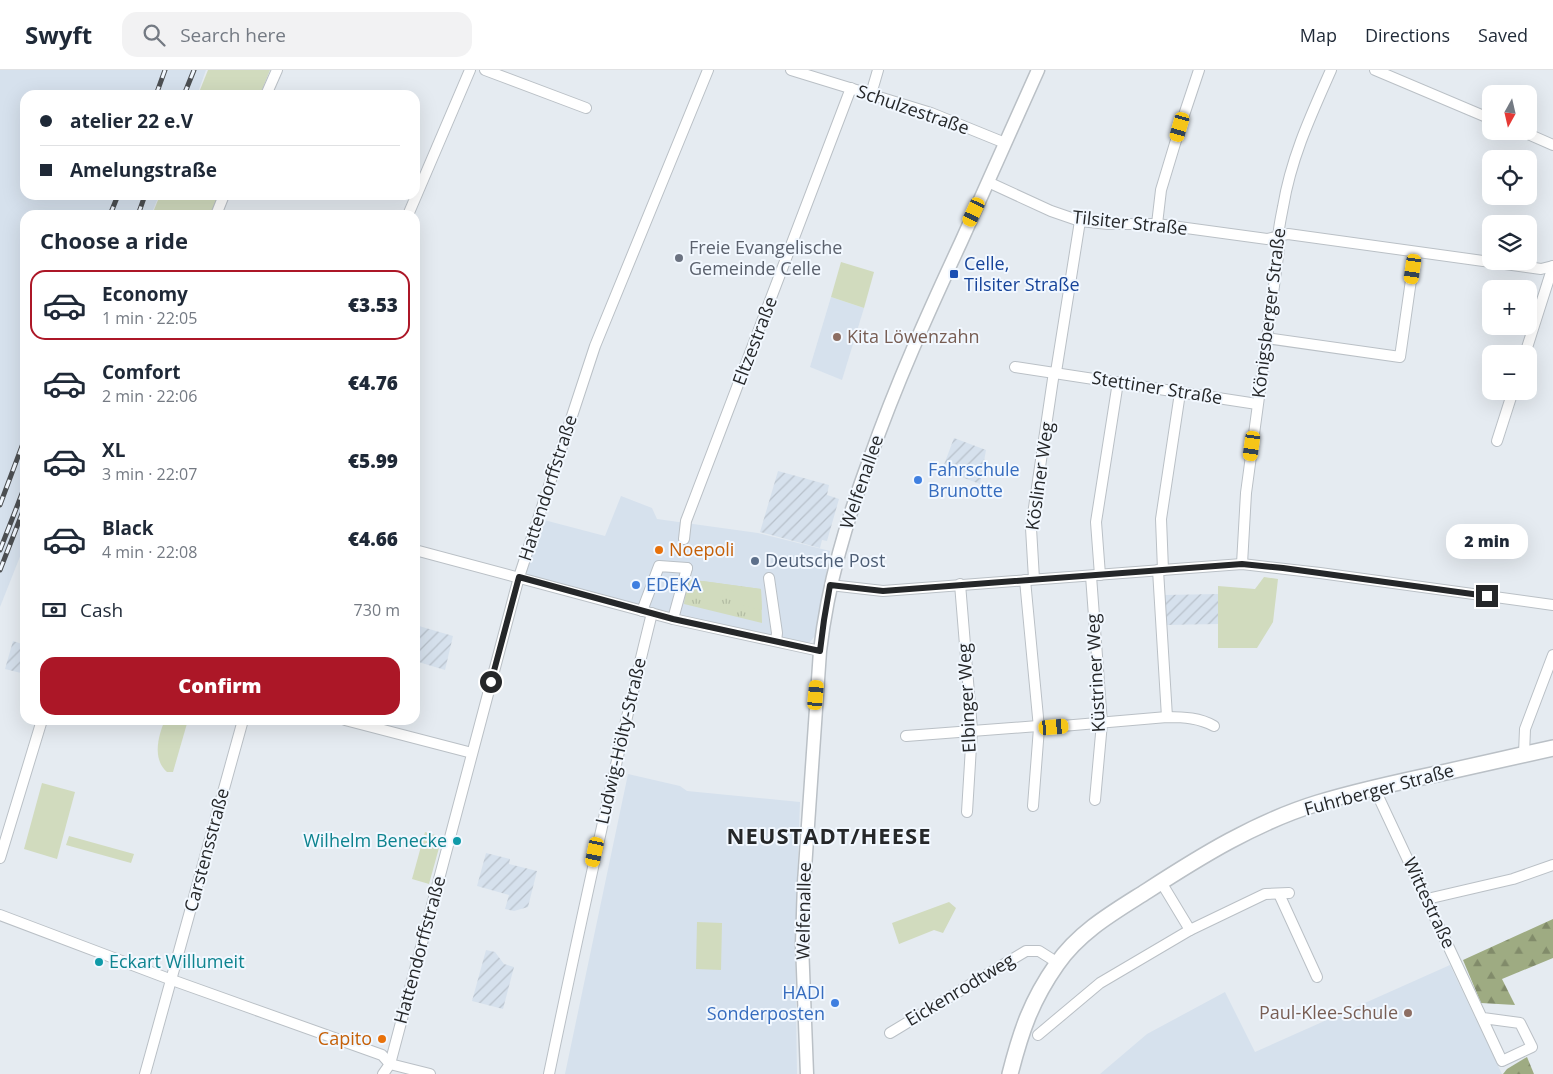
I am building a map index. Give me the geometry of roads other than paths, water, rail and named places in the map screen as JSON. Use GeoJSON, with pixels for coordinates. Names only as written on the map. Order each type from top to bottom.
{"type":"FeatureCollection","features":[{"type":"Feature","properties":{"kind":"main road","name":"Fuhrberger Straße"},"geometry":{"type":"LineString","coordinates":[[1010,1074],[1020,1036],[1030,1009],[1058,963],[1074,943],[1097,923],[1219,846],[1268,822],[1317,803],[1377,787],[1553,748]]}},
{"type":"Feature","properties":{"kind":"street"},"geometry":{"type":"LineString","coordinates":[[268,90],[277,70]]}},
{"type":"Feature","properties":{"kind":"street"},"geometry":{"type":"LineString","coordinates":[[420,187],[470,70]]}},
{"type":"Feature","properties":{"kind":"street"},"geometry":{"type":"LineString","coordinates":[[485,70],[586,108]]}},
{"type":"Feature","properties":{"kind":"street","name":"Hattendorffstraße"},"geometry":{"type":"LineString","coordinates":[[390,1064],[519,577],[595,346],[708,70]]}},
{"type":"Feature","properties":{"kind":"street","name":"Schulzestraße"},"geometry":{"type":"LineString","coordinates":[[791,70],[931,113],[1005,143]]}},
{"type":"Feature","properties":{"kind":"street"},"geometry":{"type":"LineString","coordinates":[[871,94],[878,70]]}},
{"type":"Feature","properties":{"kind":"street","name":"Welfenallee"},"geometry":{"type":"LineString","coordinates":[[807,1074],[802,944],[804,883],[820,651],[830,585],[843,535],[886,413],[926,316],[1038,70]]}},
{"type":"Feature","properties":{"kind":"street"},"geometry":{"type":"LineString","coordinates":[[1157,224],[1161,190],[1199,70]]}},
{"type":"Feature","properties":{"kind":"street","name":"Königsberger Straße"},"geometry":{"type":"LineString","coordinates":[[1242,564],[1246,494],[1279,249],[1278,236],[1285,196],[1297,149],[1331,70]]}},
{"type":"Feature","properties":{"kind":"street"},"geometry":{"type":"LineString","coordinates":[[1375,70],[1482,115]]}},
{"type":"Feature","properties":{"kind":"street","name":"Eltzestraße"},"geometry":{"type":"LineString","coordinates":[[684,539],[686,521],[850,88]]}},
{"type":"Feature","properties":{"kind":"street"},"geometry":{"type":"LineString","coordinates":[[1538,139],[1553,145]]}},
{"type":"Feature","properties":{"kind":"street","name":"Tilsiter Straße"},"geometry":{"type":"LineString","coordinates":[[988,182],[1051,211],[1080,221],[1108,224],[1157,224],[1267,239],[1288,234],[1541,269],[1553,266]]}},
{"type":"Feature","properties":{"kind":"street"},"geometry":{"type":"LineString","coordinates":[[1055,372],[1080,221]]}},
{"type":"Feature","properties":{"kind":"street"},"geometry":{"type":"LineString","coordinates":[[1266,338],[1400,357],[1415,252]]}},
{"type":"Feature","properties":{"kind":"street"},"geometry":{"type":"LineString","coordinates":[[1528,345],[1553,266]]}},
{"type":"Feature","properties":{"kind":"street","name":"Stettiner Straße"},"geometry":{"type":"LineString","coordinates":[[1015,367],[1257,404]]}},
{"type":"Feature","properties":{"kind":"street","name":"Kösliner Weg"},"geometry":{"type":"LineString","coordinates":[[1032,806],[1038,727],[1030,580],[1031,528],[1055,372]]}},
{"type":"Feature","properties":{"kind":"street","name":"Küstriner Weg"},"geometry":{"type":"LineString","coordinates":[[1095,800],[1102,723],[1095,575],[1096,522],[1118,382]]}},
{"type":"Feature","properties":{"kind":"street"},"geometry":{"type":"LineString","coordinates":[[1167,717],[1161,570],[1161,519],[1180,393]]}},
{"type":"Feature","properties":{"kind":"street"},"geometry":{"type":"LineString","coordinates":[[1498,441],[1510,400]]}},
{"type":"Feature","properties":{"kind":"street"},"geometry":{"type":"LineString","coordinates":[[420,551],[673,619],[820,651]]}},
{"type":"Feature","properties":{"kind":"street"},"geometry":{"type":"LineString","coordinates":[[673,619],[687,568],[683,557]]}},
{"type":"Feature","properties":{"kind":"street"},"geometry":{"type":"LineString","coordinates":[[830,585],[883,591],[1242,564],[1311,571],[1553,605]]}},
{"type":"Feature","properties":{"kind":"street","name":"Ludwig-Hölty-Straße"},"geometry":{"type":"LineString","coordinates":[[549,1074],[647,612],[659,566],[687,568]]}},
{"type":"Feature","properties":{"kind":"street"},"geometry":{"type":"LineString","coordinates":[[769,578],[777,633],[776,641]]}},
{"type":"Feature","properties":{"kind":"street","name":"Elbinger Weg"},"geometry":{"type":"LineString","coordinates":[[960,584],[972,730],[967,812]]}},
{"type":"Feature","properties":{"kind":"street"},"geometry":{"type":"LineString","coordinates":[[1524,754],[1525,729],[1553,655]]}},
{"type":"Feature","properties":{"kind":"street"},"geometry":{"type":"LineString","coordinates":[[906,736],[1167,717],[1186,717],[1214,726]]}},
{"type":"Feature","properties":{"kind":"street"},"geometry":{"type":"LineString","coordinates":[[0,858],[40,725]]}},
{"type":"Feature","properties":{"kind":"street","name":"Carstensstraße"},"geometry":{"type":"LineString","coordinates":[[145,1074],[241,725]]}},
{"type":"Feature","properties":{"kind":"street"},"geometry":{"type":"LineString","coordinates":[[364,725],[472,753]]}},
{"type":"Feature","properties":{"kind":"street","name":"Wittestraße"},"geometry":{"type":"LineString","coordinates":[[1377,787],[1378,796],[1502,1061],[1532,1047],[1520,1023],[1482,1018]]}},
{"type":"Feature","properties":{"kind":"street"},"geometry":{"type":"LineString","coordinates":[[1427,899],[1514,879],[1553,865]]}},
{"type":"Feature","properties":{"kind":"street"},"geometry":{"type":"LineString","coordinates":[[1161,882],[1190,930]]}},
{"type":"Feature","properties":{"kind":"street"},"geometry":{"type":"LineString","coordinates":[[1038,1035],[1100,983],[1190,930],[1265,894],[1284,893],[1317,977]]}},
{"type":"Feature","properties":{"kind":"street"},"geometry":{"type":"LineString","coordinates":[[0,915],[172,980],[382,1055],[390,1064],[430,1074]]}},
{"type":"Feature","properties":{"kind":"street","name":"Eickenrodtweg"},"geometry":{"type":"LineString","coordinates":[[890,1033],[1026,951],[1039,951],[1058,963]]}},
{"type":"Feature","properties":{"kind":"street"},"geometry":{"type":"LineString","coordinates":[[383,1074],[390,1064]]}},
{"type":"Feature","properties":{"kind":"railway"},"geometry":{"type":"LineString","coordinates":[[158,90],[165,70]]}},
{"type":"Feature","properties":{"kind":"railway"},"geometry":{"type":"LineString","coordinates":[[186,90],[194,70]]}},
{"type":"Feature","properties":{"kind":"railway"},"geometry":{"type":"LineString","coordinates":[[112,210],[116,200]]}},
{"type":"Feature","properties":{"kind":"railway"},"geometry":{"type":"LineString","coordinates":[[140,210],[143,200]]}},
{"type":"Feature","properties":{"kind":"railway"},"geometry":{"type":"LineString","coordinates":[[0,505],[20,451]]}},
{"type":"Feature","properties":{"kind":"railway"},"geometry":{"type":"LineString","coordinates":[[0,550],[20,499]]}},
{"type":"Feature","properties":{"kind":"railway"},"geometry":{"type":"LineString","coordinates":[[0,570],[20,519]]}},
{"type":"Feature","properties":{"kind":"place","name":"Freie Evangelische Gemeinde Celle"},"geometry":{"type":"Point","coordinates":[679,258]}},
{"type":"Feature","properties":{"kind":"place","name":"Celle, Tilsiter Straße"},"geometry":{"type":"Point","coordinates":[954,274]}},
{"type":"Feature","properties":{"kind":"place","name":"Kita Löwenzahn"},"geometry":{"type":"Point","coordinates":[837,337]}},
{"type":"Feature","properties":{"kind":"place","name":"Fahrschule Brunotte"},"geometry":{"type":"Point","coordinates":[918,480]}},
{"type":"Feature","properties":{"kind":"place","name":"Noepoli"},"geometry":{"type":"Point","coordinates":[659,550]}},
{"type":"Feature","properties":{"kind":"place","name":"Deutsche Post"},"geometry":{"type":"Point","coordinates":[755,561]}},
{"type":"Feature","properties":{"kind":"place","name":"EDEKA"},"geometry":{"type":"Point","coordinates":[636,585]}},
{"type":"Feature","properties":{"kind":"place","name":"Wilhelm Benecke"},"geometry":{"type":"Point","coordinates":[457,841]}},
{"type":"Feature","properties":{"kind":"place","name":"Eckart Willumeit"},"geometry":{"type":"Point","coordinates":[99,962]}},
{"type":"Feature","properties":{"kind":"place","name":"HADI Sonderposten"},"geometry":{"type":"Point","coordinates":[835,1003]}},
{"type":"Feature","properties":{"kind":"place","name":"Paul-Klee-Schule"},"geometry":{"type":"Point","coordinates":[1408,1013]}},
{"type":"Feature","properties":{"kind":"place","name":"Capito"},"geometry":{"type":"Point","coordinates":[382,1039]}},
{"type":"Feature","properties":{"kind":"district","name":"NEUSTADT/HEESE"},"geometry":{"type":"Point","coordinates":[829,836]}}]}
